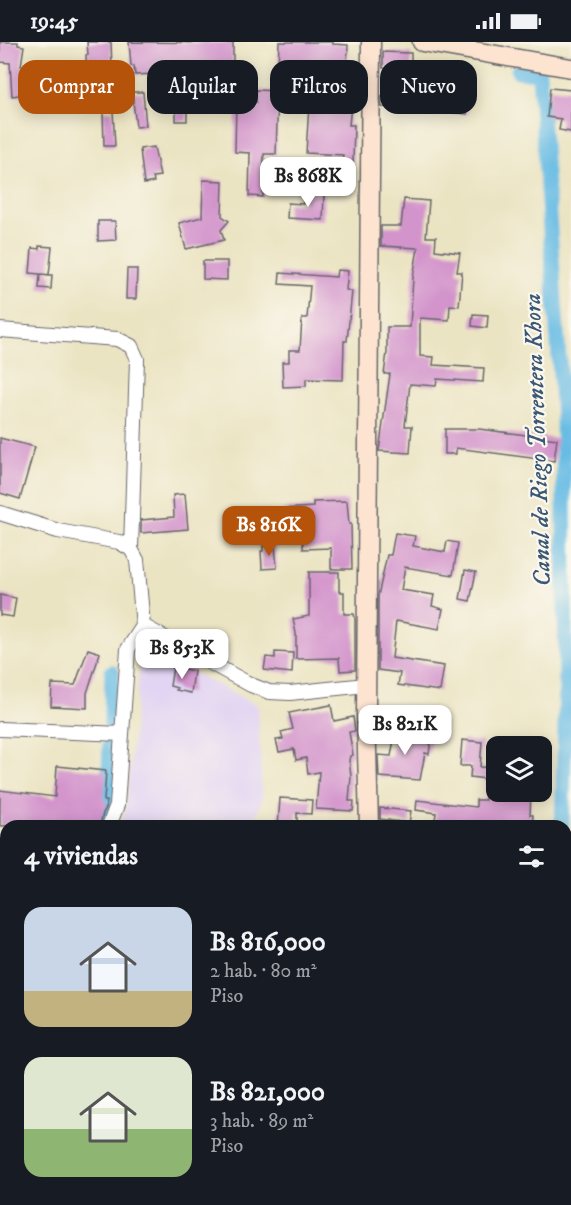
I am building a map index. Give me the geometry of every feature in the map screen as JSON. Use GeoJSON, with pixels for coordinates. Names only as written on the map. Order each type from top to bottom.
{"type":"FeatureCollection","features":[{"type":"Feature","properties":{"kind":"main road"},"geometry":{"type":"LineString","coordinates":[[369,820],[366,685],[371,42]]}},
{"type":"Feature","properties":{"kind":"main road"},"geometry":{"type":"LineString","coordinates":[[422,42],[571,68]]}},
{"type":"Feature","properties":{"kind":"street"},"geometry":{"type":"LineString","coordinates":[[0,330],[117,339],[131,346],[137,359],[131,549],[137,560],[142,627],[128,649],[117,805],[111,820]]}},
{"type":"Feature","properties":{"kind":"street"},"geometry":{"type":"LineString","coordinates":[[0,513],[58,531],[119,542],[131,549]]}},
{"type":"Feature","properties":{"kind":"street"},"geometry":{"type":"LineString","coordinates":[[142,627],[251,685],[269,692],[290,693],[366,685]]}},
{"type":"Feature","properties":{"kind":"street"},"geometry":{"type":"LineString","coordinates":[[0,729],[122,734]]}},
{"type":"Feature","properties":{"kind":"shaded area"},"geometry":{"type":"Polygon","coordinates":[[[150,650],[258,706],[262,798],[255,820],[122,820],[126,808],[141,653],[150,650]]]}},
{"type":"Feature","properties":{"kind":"building"},"geometry":{"type":"Polygon","coordinates":[[[0,42],[18,42],[18,45],[24,46],[22,60],[18,60],[18,95],[12,96],[10,63],[0,62],[0,42]]]}},
{"type":"Feature","properties":{"kind":"building"},"geometry":{"type":"Polygon","coordinates":[[[87,42],[111,42],[112,60],[86,60],[86,55],[88,55],[87,42]]]}},
{"type":"Feature","properties":{"kind":"building"},"geometry":{"type":"Polygon","coordinates":[[[129,42],[233,43],[233,60],[147,60],[147,74],[135,75],[135,60],[130,60],[129,42]]]}},
{"type":"Feature","properties":{"kind":"building"},"geometry":{"type":"Polygon","coordinates":[[[279,42],[333,42],[333,44],[348,45],[347,60],[278,60],[279,42]]]}},
{"type":"Feature","properties":{"kind":"building"},"geometry":{"type":"Polygon","coordinates":[[[383,52],[411,53],[411,60],[383,60],[383,52]]]}},
{"type":"Feature","properties":{"kind":"building"},"geometry":{"type":"Polygon","coordinates":[[[550,88],[571,90],[571,132],[559,130],[561,119],[547,117],[550,88]]]}},
{"type":"Feature","properties":{"kind":"building"},"geometry":{"type":"Polygon","coordinates":[[[258,90],[270,91],[270,114],[277,114],[276,154],[264,154],[263,197],[249,196],[250,153],[235,152],[236,114],[258,114],[258,90]]]}},
{"type":"Feature","properties":{"kind":"building"},"geometry":{"type":"Polygon","coordinates":[[[135,92],[143,92],[146,126],[136,127],[135,92]]]}},
{"type":"Feature","properties":{"kind":"building"},"geometry":{"type":"Polygon","coordinates":[[[103,114],[113,114],[115,146],[104,146],[103,114]]]}},
{"type":"Feature","properties":{"kind":"building"},"geometry":{"type":"Polygon","coordinates":[[[176,114],[187,114],[187,121],[176,121],[176,114]]]}},
{"type":"Feature","properties":{"kind":"building"},"geometry":{"type":"Polygon","coordinates":[[[308,114],[350,114],[349,125],[354,125],[353,163],[342,163],[343,155],[306,153],[308,114]]]}},
{"type":"Feature","properties":{"kind":"building"},"geometry":{"type":"Polygon","coordinates":[[[154,147],[160,176],[153,177],[154,182],[144,184],[140,149],[154,147]]]}},
{"type":"Feature","properties":{"kind":"building"},"geometry":{"type":"Polygon","coordinates":[[[203,180],[223,181],[222,216],[229,221],[221,230],[224,240],[186,249],[179,223],[202,217],[203,180]]]}},
{"type":"Feature","properties":{"kind":"building"},"geometry":{"type":"Polygon","coordinates":[[[303,193],[324,194],[323,220],[287,218],[288,203],[303,204],[303,193]]]}},
{"type":"Feature","properties":{"kind":"building"},"geometry":{"type":"Polygon","coordinates":[[[404,199],[429,201],[426,237],[436,237],[435,250],[460,253],[457,272],[462,272],[459,306],[450,305],[449,320],[420,318],[420,356],[434,357],[433,365],[484,368],[483,382],[437,379],[436,386],[410,384],[405,426],[412,426],[410,453],[379,451],[390,374],[384,374],[387,327],[410,327],[413,278],[418,248],[381,246],[381,226],[401,226],[404,199]]]}},
{"type":"Feature","properties":{"kind":"building"},"geometry":{"type":"Polygon","coordinates":[[[98,221],[115,221],[116,240],[98,241],[98,221]]]}},
{"type":"Feature","properties":{"kind":"building"},"geometry":{"type":"Polygon","coordinates":[[[39,246],[52,247],[49,275],[30,273],[32,248],[39,249],[39,246]]]}},
{"type":"Feature","properties":{"kind":"building"},"geometry":{"type":"Polygon","coordinates":[[[203,261],[227,261],[227,280],[203,279],[203,261]]]}},
{"type":"Feature","properties":{"kind":"building"},"geometry":{"type":"Polygon","coordinates":[[[127,269],[137,269],[136,299],[126,299],[127,269]]]}},
{"type":"Feature","properties":{"kind":"building"},"geometry":{"type":"Polygon","coordinates":[[[337,270],[348,271],[346,290],[352,291],[347,341],[344,341],[343,380],[306,379],[306,386],[283,387],[282,362],[289,362],[289,350],[300,350],[302,318],[307,318],[310,286],[279,284],[280,273],[336,277],[337,270]]]}},
{"type":"Feature","properties":{"kind":"building"},"geometry":{"type":"Polygon","coordinates":[[[40,274],[52,275],[51,289],[39,288],[40,274]]]}},
{"type":"Feature","properties":{"kind":"building"},"geometry":{"type":"Polygon","coordinates":[[[473,314],[488,315],[487,328],[472,326],[473,314]]]}},
{"type":"Feature","properties":{"kind":"building"},"geometry":{"type":"Polygon","coordinates":[[[445,429],[479,429],[557,439],[554,461],[456,448],[456,454],[445,454],[445,429]]]}},
{"type":"Feature","properties":{"kind":"building"},"geometry":{"type":"Polygon","coordinates":[[[0,438],[35,447],[20,499],[0,493],[0,438]]]}},
{"type":"Feature","properties":{"kind":"building"},"geometry":{"type":"Polygon","coordinates":[[[185,494],[188,529],[141,533],[141,520],[174,517],[173,495],[185,494]]]}},
{"type":"Feature","properties":{"kind":"building"},"geometry":{"type":"Polygon","coordinates":[[[347,501],[349,524],[351,524],[352,569],[331,569],[331,548],[303,549],[303,534],[284,535],[283,509],[313,507],[313,502],[347,501]]]}},
{"type":"Feature","properties":{"kind":"building"},"geometry":{"type":"Polygon","coordinates":[[[395,533],[415,536],[413,546],[445,552],[447,541],[458,543],[453,575],[405,567],[401,590],[434,595],[432,606],[443,609],[439,629],[396,621],[392,658],[444,666],[440,691],[398,685],[400,673],[378,670],[378,596],[387,555],[391,555],[395,533]]]}},
{"type":"Feature","properties":{"kind":"building"},"geometry":{"type":"Polygon","coordinates":[[[275,545],[277,568],[262,569],[263,546],[275,545]]]}},
{"type":"Feature","properties":{"kind":"building"},"geometry":{"type":"Polygon","coordinates":[[[465,570],[476,572],[470,601],[460,599],[465,570]]]}},
{"type":"Feature","properties":{"kind":"building"},"geometry":{"type":"Polygon","coordinates":[[[309,572],[339,572],[339,592],[344,592],[344,614],[354,614],[355,619],[355,670],[340,671],[339,658],[296,659],[296,633],[293,619],[309,616],[309,572]]]}},
{"type":"Feature","properties":{"kind":"building"},"geometry":{"type":"Polygon","coordinates":[[[0,595],[16,598],[13,617],[0,615],[0,595]]]}},
{"type":"Feature","properties":{"kind":"building"},"geometry":{"type":"Polygon","coordinates":[[[88,649],[100,653],[87,693],[87,708],[51,706],[52,684],[75,685],[88,649]]]}},
{"type":"Feature","properties":{"kind":"building"},"geometry":{"type":"Polygon","coordinates":[[[275,652],[293,653],[292,673],[264,670],[266,657],[275,658],[275,652]]]}},
{"type":"Feature","properties":{"kind":"building"},"geometry":{"type":"Polygon","coordinates":[[[173,667],[194,671],[191,693],[176,690],[177,688],[170,686],[173,667]]]}},
{"type":"Feature","properties":{"kind":"building"},"geometry":{"type":"Polygon","coordinates":[[[331,705],[334,721],[353,717],[355,731],[349,732],[353,755],[349,760],[351,776],[349,801],[354,801],[353,811],[316,809],[319,772],[308,774],[306,758],[296,760],[294,749],[279,752],[276,740],[283,739],[281,732],[293,729],[289,713],[331,705]]]}},
{"type":"Feature","properties":{"kind":"building"},"geometry":{"type":"Polygon","coordinates":[[[396,729],[427,734],[426,739],[431,739],[429,754],[425,753],[420,780],[379,777],[378,755],[391,756],[396,729]]]}},
{"type":"Feature","properties":{"kind":"building"},"geometry":{"type":"Polygon","coordinates":[[[462,740],[482,742],[480,767],[486,767],[486,779],[470,777],[471,766],[460,766],[462,740]]]}},
{"type":"Feature","properties":{"kind":"building"},"geometry":{"type":"Polygon","coordinates":[[[57,766],[106,771],[104,801],[107,801],[101,820],[0,820],[0,790],[55,797],[57,766]]]}},
{"type":"Feature","properties":{"kind":"building"},"geometry":{"type":"Polygon","coordinates":[[[486,779],[486,802],[531,802],[530,815],[533,815],[533,820],[435,820],[436,813],[416,810],[417,800],[476,807],[476,800],[485,800],[486,779]]]}},
{"type":"Feature","properties":{"kind":"building"},"geometry":{"type":"Polygon","coordinates":[[[280,798],[312,800],[311,814],[297,813],[297,820],[278,820],[280,798]]]}},
{"type":"Feature","properties":{"kind":"building"},"geometry":{"type":"Polygon","coordinates":[[[380,808],[411,811],[410,820],[380,819],[380,808]]]}},
{"type":"Feature","properties":{"kind":"waterway","name":"Canal de Riego Torrentera Khora"},"geometry":{"type":"LineString","coordinates":[[518,71],[539,73],[563,415],[566,690],[562,820]]}},
{"type":"Feature","properties":{"kind":"waterway","name":"Canal de Riego Torrentera Khora"},"geometry":{"type":"LineString","coordinates":[[111,723],[112,672]]}},
{"type":"Feature","properties":{"kind":"waterway","name":"Canal de Riego Torrentera Khora"},"geometry":{"type":"LineString","coordinates":[[103,820],[108,803],[110,745]]}}]}
